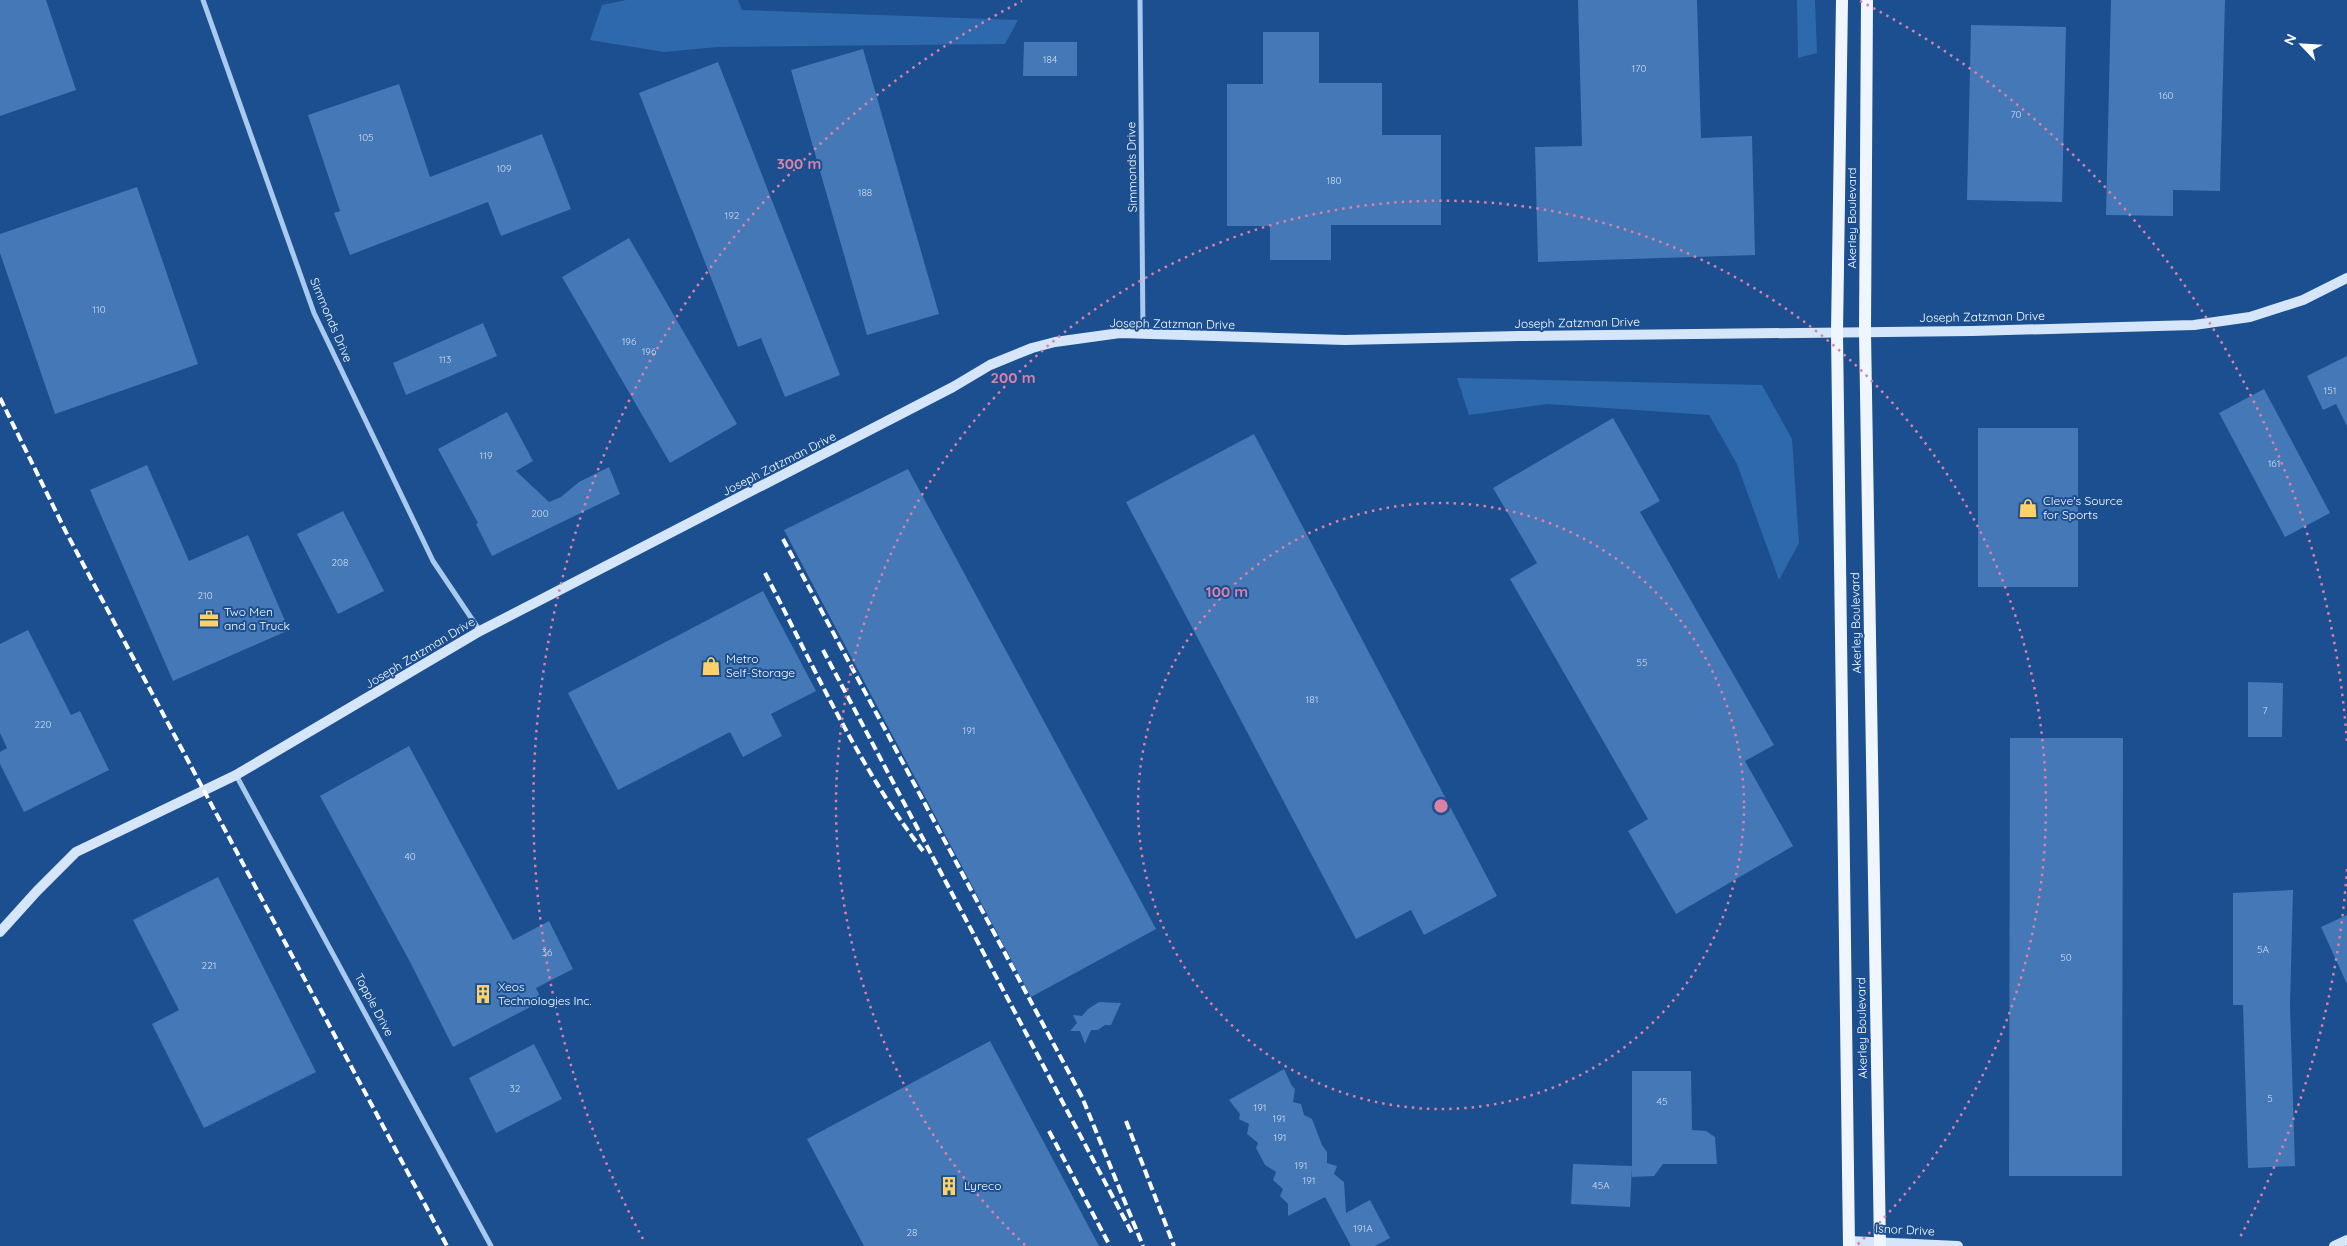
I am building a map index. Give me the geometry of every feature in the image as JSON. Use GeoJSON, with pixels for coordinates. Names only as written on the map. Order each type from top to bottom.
{"type":"FeatureCollection","features":[{"type":"Feature","properties":{"kind":"main road","name":"Akerley Boulevard"},"geometry":{"type":"LineString","coordinates":[[1842,0],[1837,333],[1849,1243]]}},
{"type":"Feature","properties":{"kind":"main road","name":"Akerley Boulevard"},"geometry":{"type":"LineString","coordinates":[[1867,0],[1864,332],[1880,1244]]}},
{"type":"Feature","properties":{"kind":"street","name":"Simmonds Drive"},"geometry":{"type":"LineString","coordinates":[[203,0],[314,312],[433,561],[480,630]]}},
{"type":"Feature","properties":{"kind":"street","name":"Simmonds Drive"},"geometry":{"type":"LineString","coordinates":[[1140,0],[1143,334]]}},
{"type":"Feature","properties":{"kind":"street","name":"Joseph Zatzman Drive"},"geometry":{"type":"LineString","coordinates":[[0,932],[76,852],[236,775],[480,630],[1012,356],[1032,348],[1120,333],[1345,340],[1519,336],[1837,333],[2194,325],[2250,317],[2303,300],[2347,278]]}},
{"type":"Feature","properties":{"kind":"street","name":"Topple Drive"},"geometry":{"type":"LineString","coordinates":[[236,775],[492,1246]]}},
{"type":"Feature","properties":{"kind":"street"},"geometry":{"type":"LineString","coordinates":[[2334,1246],[2347,1240]]}},
{"type":"Feature","properties":{"kind":"street","name":"Isnor Drive"},"geometry":{"type":"LineString","coordinates":[[1849,1243],[1958,1246]]}},
{"type":"Feature","properties":{"kind":"shaded area"},"geometry":{"type":"Polygon","coordinates":[[[626,0],[738,0],[742,10],[1018,20],[1005,44],[718,47],[664,52],[590,40],[602,5],[626,0]]]}},
{"type":"Feature","properties":{"kind":"shaded area"},"geometry":{"type":"Polygon","coordinates":[[[1797,0],[1815,0],[1817,53],[1798,58],[1797,0]]]}},
{"type":"Feature","properties":{"kind":"shaded area"},"geometry":{"type":"Polygon","coordinates":[[[1457,378],[1762,385],[1792,439],[1799,543],[1779,580],[1737,464],[1709,415],[1547,404],[1469,415],[1457,378]]]}},
{"type":"Feature","properties":{"kind":"building"},"geometry":{"type":"Polygon","coordinates":[[[0,0],[46,0],[76,90],[0,116],[0,0]]]}},
{"type":"Feature","properties":{"kind":"building"},"geometry":{"type":"Polygon","coordinates":[[[1578,0],[1697,0],[1701,138],[1752,136],[1755,255],[1538,262],[1535,147],[1582,146],[1578,0]]]}},
{"type":"Feature","properties":{"kind":"building"},"geometry":{"type":"Polygon","coordinates":[[[2111,0],[2225,0],[2220,191],[2173,190],[2173,216],[2106,215],[2111,0]]]}},
{"type":"Feature","properties":{"kind":"building"},"geometry":{"type":"Polygon","coordinates":[[[1971,25],[2066,27],[2062,202],[1967,200],[1971,25]]]}},
{"type":"Feature","properties":{"kind":"building"},"geometry":{"type":"Polygon","coordinates":[[[1263,32],[1319,32],[1319,83],[1382,83],[1382,135],[1441,135],[1441,225],[1331,225],[1331,260],[1270,260],[1270,226],[1227,226],[1227,84],[1263,84],[1263,32]]]}},
{"type":"Feature","properties":{"kind":"building"},"geometry":{"type":"Polygon","coordinates":[[[1024,42],[1077,42],[1077,76],[1023,76],[1024,42]]]}},
{"type":"Feature","properties":{"kind":"building"},"geometry":{"type":"Polygon","coordinates":[[[863,49],[939,314],[867,335],[791,70],[863,49]]]}},
{"type":"Feature","properties":{"kind":"building"},"geometry":{"type":"Polygon","coordinates":[[[718,62],[840,375],[785,397],[761,338],[738,347],[639,93],[718,62]]]}},
{"type":"Feature","properties":{"kind":"building"},"geometry":{"type":"Polygon","coordinates":[[[399,84],[430,177],[542,134],[571,209],[501,236],[488,202],[350,255],[334,213],[340,211],[308,115],[399,84]]]}},
{"type":"Feature","properties":{"kind":"building"},"geometry":{"type":"Polygon","coordinates":[[[137,187],[198,364],[55,414],[0,253],[0,234],[137,187]]]}},
{"type":"Feature","properties":{"kind":"building"},"geometry":{"type":"Polygon","coordinates":[[[629,238],[737,424],[670,463],[562,277],[629,238]]]}},
{"type":"Feature","properties":{"kind":"building"},"geometry":{"type":"Polygon","coordinates":[[[483,323],[497,356],[406,395],[393,363],[483,323]]]}},
{"type":"Feature","properties":{"kind":"building"},"geometry":{"type":"Polygon","coordinates":[[[2347,356],[2347,426],[2336,404],[2323,410],[2307,376],[2347,356]]]}},
{"type":"Feature","properties":{"kind":"building"},"geometry":{"type":"Polygon","coordinates":[[[2264,389],[2330,513],[2285,537],[2219,413],[2264,389]]]}},
{"type":"Feature","properties":{"kind":"building"},"geometry":{"type":"Polygon","coordinates":[[[507,412],[533,461],[516,471],[549,502],[561,497],[579,482],[609,467],[620,494],[492,556],[476,524],[478,523],[438,449],[507,412]]]}},
{"type":"Feature","properties":{"kind":"building"},"geometry":{"type":"Polygon","coordinates":[[[1613,418],[1660,501],[1640,512],[1774,745],[1745,761],[1793,846],[1676,914],[1628,831],[1648,819],[1510,579],[1537,563],[1493,488],[1613,418]]]}},
{"type":"Feature","properties":{"kind":"building","name":"Cleve's Source for Sports"},"geometry":{"type":"Polygon","coordinates":[[[1978,428],[2078,428],[2078,587],[1978,587],[1978,428]]]}},
{"type":"Feature","properties":{"kind":"building"},"geometry":{"type":"Polygon","coordinates":[[[1254,434],[1497,896],[1424,935],[1411,910],[1356,939],[1126,502],[1254,434]]]}},
{"type":"Feature","properties":{"kind":"building"},"geometry":{"type":"Polygon","coordinates":[[[147,465],[189,561],[248,535],[289,630],[173,681],[90,490],[147,465]]]}},
{"type":"Feature","properties":{"kind":"building"},"geometry":{"type":"Polygon","coordinates":[[[908,469],[1156,929],[1031,997],[784,530],[908,469]]]}},
{"type":"Feature","properties":{"kind":"building"},"geometry":{"type":"Polygon","coordinates":[[[343,511],[384,591],[338,614],[297,534],[343,511]]]}},
{"type":"Feature","properties":{"kind":"building","name":"Metro Self-Storage"},"geometry":{"type":"Polygon","coordinates":[[[763,591],[816,691],[771,714],[782,736],[743,757],[730,732],[618,790],[568,693],[763,591]]]}},
{"type":"Feature","properties":{"kind":"building"},"geometry":{"type":"Polygon","coordinates":[[[28,630],[71,715],[80,711],[109,770],[24,812],[0,764],[0,752],[7,748],[0,733],[0,644],[28,630]]]}},
{"type":"Feature","properties":{"kind":"building"},"geometry":{"type":"Polygon","coordinates":[[[2248,682],[2283,683],[2282,737],[2248,737],[2248,682]]]}},
{"type":"Feature","properties":{"kind":"building"},"geometry":{"type":"Polygon","coordinates":[[[2010,738],[2123,738],[2122,1176],[2009,1176],[2010,738]]]}},
{"type":"Feature","properties":{"kind":"building"},"geometry":{"type":"Polygon","coordinates":[[[409,746],[513,940],[549,921],[573,969],[536,988],[542,1001],[453,1047],[410,962],[320,796],[409,746]]]}},
{"type":"Feature","properties":{"kind":"building"},"geometry":{"type":"Polygon","coordinates":[[[218,877],[316,1072],[204,1128],[152,1024],[179,1010],[133,920],[218,877]]]}},
{"type":"Feature","properties":{"kind":"building"},"geometry":{"type":"Polygon","coordinates":[[[2293,890],[2290,1005],[2295,1166],[2248,1168],[2243,1005],[2233,1005],[2233,893],[2293,890]]]}},
{"type":"Feature","properties":{"kind":"building"},"geometry":{"type":"Polygon","coordinates":[[[2347,915],[2347,984],[2321,927],[2347,915]]]}},
{"type":"Feature","properties":{"kind":"building"},"geometry":{"type":"Polygon","coordinates":[[[1099,1002],[1121,1003],[1111,1025],[1105,1025],[1098,1030],[1091,1030],[1085,1044],[1080,1031],[1070,1031],[1077,1023],[1073,1015],[1082,1016],[1088,1009],[1099,1002]]]}},
{"type":"Feature","properties":{"kind":"building","name":"Lyreco"},"geometry":{"type":"Polygon","coordinates":[[[990,1041],[1099,1246],[864,1246],[807,1139],[990,1041]]]}},
{"type":"Feature","properties":{"kind":"building"},"geometry":{"type":"Polygon","coordinates":[[[534,1044],[562,1099],[496,1133],[469,1078],[534,1044]]]}},
{"type":"Feature","properties":{"kind":"building"},"geometry":{"type":"Polygon","coordinates":[[[1284,1069],[1295,1089],[1293,1102],[1301,1104],[1304,1115],[1312,1119],[1322,1145],[1327,1152],[1327,1163],[1337,1166],[1334,1174],[1344,1182],[1346,1213],[1370,1200],[1390,1238],[1375,1246],[1351,1246],[1325,1197],[1288,1216],[1288,1204],[1280,1196],[1283,1189],[1273,1180],[1276,1172],[1265,1165],[1256,1148],[1258,1143],[1247,1134],[1249,1124],[1239,1119],[1240,1114],[1229,1100],[1284,1069]]]}},
{"type":"Feature","properties":{"kind":"building"},"geometry":{"type":"Polygon","coordinates":[[[1632,1071],[1691,1071],[1692,1130],[1706,1131],[1715,1137],[1717,1164],[1663,1164],[1654,1176],[1632,1177],[1632,1071]]]}},
{"type":"Feature","properties":{"kind":"building"},"geometry":{"type":"Polygon","coordinates":[[[1573,1164],[1632,1166],[1630,1207],[1571,1204],[1573,1164]]]}},
{"type":"Feature","properties":{"kind":"railway"},"geometry":{"type":"LineString","coordinates":[[0,398],[66,532],[447,1246]]}},
{"type":"Feature","properties":{"kind":"railway"},"geometry":{"type":"LineString","coordinates":[[783,539],[1082,1097],[1143,1246]]}},
{"type":"Feature","properties":{"kind":"railway"},"geometry":{"type":"LineString","coordinates":[[765,573],[857,750],[900,819],[923,851]]}},
{"type":"Feature","properties":{"kind":"railway"},"geometry":{"type":"LineString","coordinates":[[823,650],[1133,1235]]}},
{"type":"Feature","properties":{"kind":"railway"},"geometry":{"type":"LineString","coordinates":[[1126,1121],[1174,1246]]}},
{"type":"Feature","properties":{"kind":"railway"},"geometry":{"type":"LineString","coordinates":[[1049,1131],[1110,1246]]}},
{"type":"Feature","properties":{"kind":"place","name":"Cleve's Source for Sports"},"geometry":{"type":"Point","coordinates":[2028,508]}},
{"type":"Feature","properties":{"kind":"place","name":"Two Men and a Truck"},"geometry":{"type":"Point","coordinates":[209,619]}},
{"type":"Feature","properties":{"kind":"place","name":"Metro Self-Storage"},"geometry":{"type":"Point","coordinates":[711,666]}},
{"type":"Feature","properties":{"kind":"place","name":"Xeos Technologies Inc."},"geometry":{"type":"Point","coordinates":[483,994]}},
{"type":"Feature","properties":{"kind":"place","name":"Lyreco"},"geometry":{"type":"Point","coordinates":[949,1186]}}]}
